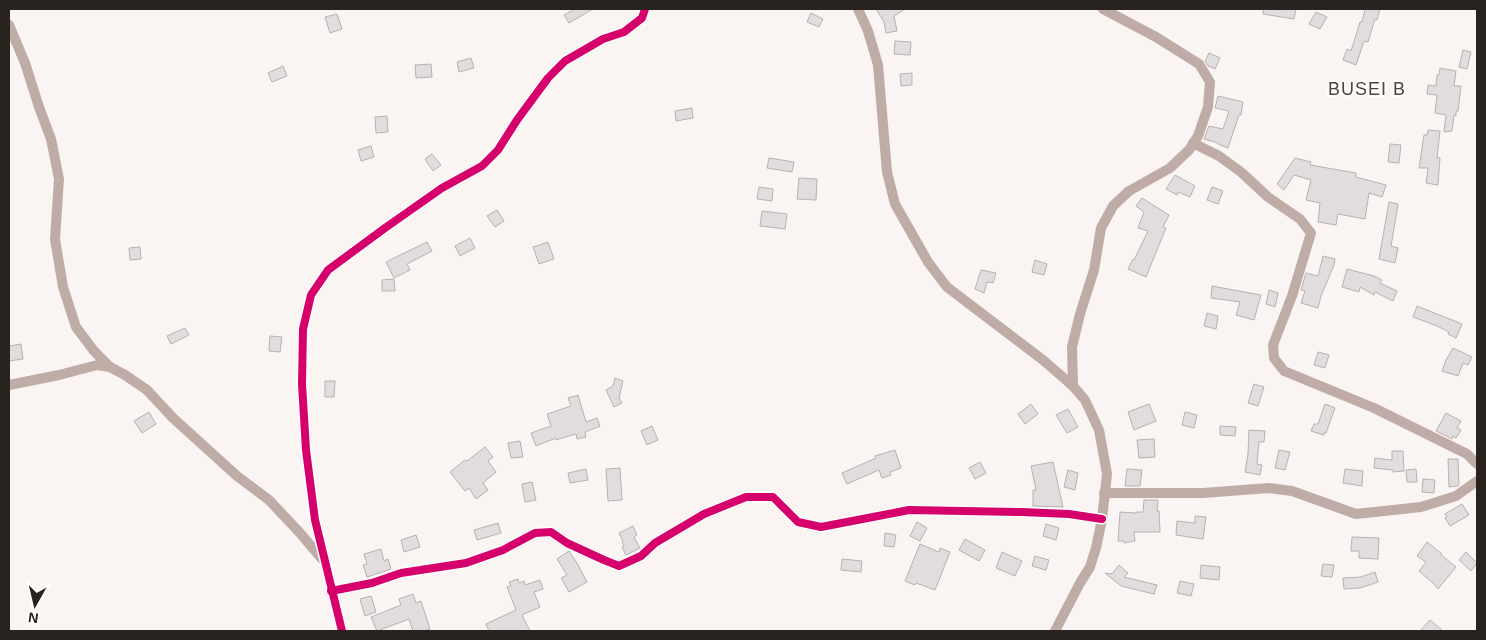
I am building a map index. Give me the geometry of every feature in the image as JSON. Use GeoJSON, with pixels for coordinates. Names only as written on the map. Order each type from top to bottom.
{"type":"FeatureCollection","features":[{"type":"Feature","properties":{"kind":"street"},"geometry":{"type":"LineString","coordinates":[[342,631],[324,562],[314,511],[306,450],[302,384],[303,329],[311,295],[328,270],[442,188],[482,166],[498,150],[517,120],[548,78],[565,61],[603,39],[624,32],[642,18],[645,9]]}},
{"type":"Feature","properties":{"kind":"street"},"geometry":{"type":"LineString","coordinates":[[858,9],[868,31],[878,65],[887,172],[895,204],[928,262],[947,287],[1043,360],[1073,386],[1085,400],[1099,430],[1106,474],[1102,519],[1096,548],[1090,567],[1055,631]]}},
{"type":"Feature","properties":{"kind":"street"},"geometry":{"type":"LineString","coordinates":[[1073,386],[1072,347],[1094,270],[1101,228],[1113,206],[1130,191],[1170,168],[1189,150],[1198,136],[1208,107],[1210,82],[1199,64],[1156,37],[1103,9]]}},
{"type":"Feature","properties":{"kind":"street"},"geometry":{"type":"LineString","coordinates":[[9,25],[25,64],[38,107],[51,139],[59,178],[55,239],[63,287],[76,327],[94,351],[110,367],[147,390],[174,418],[237,476],[269,500],[324,562]]}},
{"type":"Feature","properties":{"kind":"street"},"geometry":{"type":"LineString","coordinates":[[1194,143],[1219,156],[1241,172],[1268,197],[1300,219],[1311,233],[1300,273],[1273,345],[1274,358],[1284,371],[1374,408],[1467,454],[1477,464]]}},
{"type":"Feature","properties":{"kind":"street"},"geometry":{"type":"LineString","coordinates":[[9,385],[97,365],[110,367]]}},
{"type":"Feature","properties":{"kind":"street"},"geometry":{"type":"LineString","coordinates":[[1104,492],[1203,493],[1269,488],[1292,491],[1356,514],[1421,507],[1456,496],[1477,481]]}},
{"type":"Feature","properties":{"kind":"street"},"geometry":{"type":"LineString","coordinates":[[331,591],[372,583],[400,573],[466,563],[503,550],[535,533],[551,532],[567,543],[619,566],[641,556],[655,543],[704,514],[746,497],[773,497],[798,522],[821,527],[909,510],[1069,514],[1102,519]]}},
{"type":"Feature","properties":{"kind":"building"},"geometry":{"type":"Polygon","coordinates":[[[575,9],[593,9],[569,23],[564,15],[575,9]]]}},
{"type":"Feature","properties":{"kind":"building"},"geometry":{"type":"Polygon","coordinates":[[[876,9],[905,9],[894,16],[897,31],[886,33],[884,22],[876,9]]]}},
{"type":"Feature","properties":{"kind":"building"},"geometry":{"type":"Polygon","coordinates":[[[1264,9],[1296,9],[1294,19],[1263,14],[1264,9]]]}},
{"type":"Feature","properties":{"kind":"building"},"geometry":{"type":"Polygon","coordinates":[[[1365,9],[1380,9],[1368,42],[1364,41],[1356,65],[1343,60],[1347,49],[1351,51],[1365,9]]]}},
{"type":"Feature","properties":{"kind":"building"},"geometry":{"type":"Polygon","coordinates":[[[1316,12],[1327,17],[1320,29],[1309,24],[1316,12]]]}},
{"type":"Feature","properties":{"kind":"building"},"geometry":{"type":"Polygon","coordinates":[[[811,13],[823,19],[819,27],[807,22],[811,13]]]}},
{"type":"Feature","properties":{"kind":"building"},"geometry":{"type":"Polygon","coordinates":[[[337,14],[342,29],[330,33],[325,17],[337,14]]]}},
{"type":"Feature","properties":{"kind":"building"},"geometry":{"type":"Polygon","coordinates":[[[895,41],[911,42],[910,55],[894,54],[895,41]]]}},
{"type":"Feature","properties":{"kind":"building"},"geometry":{"type":"Polygon","coordinates":[[[1463,50],[1471,52],[1467,69],[1459,67],[1463,50]]]}},
{"type":"Feature","properties":{"kind":"building"},"geometry":{"type":"Polygon","coordinates":[[[1209,53],[1220,58],[1215,69],[1208,66],[1205,61],[1209,53]]]}},
{"type":"Feature","properties":{"kind":"building"},"geometry":{"type":"Polygon","coordinates":[[[471,58],[474,68],[459,72],[457,62],[471,58]]]}},
{"type":"Feature","properties":{"kind":"building"},"geometry":{"type":"Polygon","coordinates":[[[431,64],[432,77],[416,78],[415,65],[431,64]]]}},
{"type":"Feature","properties":{"kind":"building"},"geometry":{"type":"Polygon","coordinates":[[[283,66],[287,76],[272,82],[268,73],[283,66]]]}},
{"type":"Feature","properties":{"kind":"building"},"geometry":{"type":"Polygon","coordinates":[[[1440,68],[1456,71],[1454,86],[1461,86],[1458,111],[1456,111],[1456,116],[1454,115],[1452,131],[1444,132],[1446,115],[1435,113],[1437,95],[1427,94],[1428,85],[1436,86],[1440,68]]]}},
{"type":"Feature","properties":{"kind":"building"},"geometry":{"type":"Polygon","coordinates":[[[912,73],[912,85],[901,86],[900,74],[912,73]]]}},
{"type":"Feature","properties":{"kind":"building"},"geometry":{"type":"Polygon","coordinates":[[[1218,96],[1243,102],[1241,115],[1239,115],[1228,148],[1204,139],[1209,126],[1223,129],[1229,111],[1215,108],[1218,96]]]}},
{"type":"Feature","properties":{"kind":"building"},"geometry":{"type":"Polygon","coordinates":[[[692,108],[693,118],[676,121],[675,111],[692,108]]]}},
{"type":"Feature","properties":{"kind":"building"},"geometry":{"type":"Polygon","coordinates":[[[387,116],[388,132],[376,133],[375,117],[387,116]]]}},
{"type":"Feature","properties":{"kind":"building"},"geometry":{"type":"Polygon","coordinates":[[[1428,130],[1440,131],[1437,158],[1440,158],[1438,185],[1426,183],[1428,168],[1419,168],[1424,135],[1427,135],[1428,130]]]}},
{"type":"Feature","properties":{"kind":"building"},"geometry":{"type":"Polygon","coordinates":[[[1390,144],[1401,145],[1399,163],[1388,162],[1390,144]]]}},
{"type":"Feature","properties":{"kind":"building"},"geometry":{"type":"Polygon","coordinates":[[[371,146],[374,157],[361,161],[358,150],[371,146]]]}},
{"type":"Feature","properties":{"kind":"building"},"geometry":{"type":"Polygon","coordinates":[[[432,154],[441,165],[433,171],[425,159],[432,154]]]}},
{"type":"Feature","properties":{"kind":"building"},"geometry":{"type":"Polygon","coordinates":[[[769,158],[794,162],[792,172],[767,168],[769,158]]]}},
{"type":"Feature","properties":{"kind":"building"},"geometry":{"type":"Polygon","coordinates":[[[1295,158],[1311,162],[1310,165],[1356,173],[1356,177],[1386,185],[1382,197],[1369,193],[1365,219],[1338,214],[1336,225],[1318,222],[1320,203],[1306,200],[1311,180],[1294,175],[1284,190],[1277,184],[1295,158]]]}},
{"type":"Feature","properties":{"kind":"building"},"geometry":{"type":"Polygon","coordinates":[[[1175,175],[1195,186],[1190,197],[1178,192],[1177,195],[1166,189],[1175,175]]]}},
{"type":"Feature","properties":{"kind":"building"},"geometry":{"type":"Polygon","coordinates":[[[799,178],[817,179],[816,200],[797,199],[799,178]]]}},
{"type":"Feature","properties":{"kind":"building"},"geometry":{"type":"Polygon","coordinates":[[[759,187],[773,189],[772,201],[757,199],[759,187]]]}},
{"type":"Feature","properties":{"kind":"building"},"geometry":{"type":"Polygon","coordinates":[[[1212,187],[1223,191],[1218,204],[1207,200],[1212,187]]]}},
{"type":"Feature","properties":{"kind":"building"},"geometry":{"type":"Polygon","coordinates":[[[1142,198],[1169,215],[1163,227],[1166,228],[1146,277],[1128,269],[1148,231],[1138,228],[1144,212],[1136,206],[1142,198]]]}},
{"type":"Feature","properties":{"kind":"building"},"geometry":{"type":"Polygon","coordinates":[[[1389,202],[1398,204],[1391,246],[1398,248],[1395,263],[1379,259],[1389,202]]]}},
{"type":"Feature","properties":{"kind":"building"},"geometry":{"type":"Polygon","coordinates":[[[497,210],[504,221],[495,227],[487,216],[497,210]]]}},
{"type":"Feature","properties":{"kind":"building"},"geometry":{"type":"Polygon","coordinates":[[[762,211],[787,214],[785,229],[760,226],[762,211]]]}},
{"type":"Feature","properties":{"kind":"building"},"geometry":{"type":"Polygon","coordinates":[[[470,238],[475,248],[460,256],[455,246],[470,238]]]}},
{"type":"Feature","properties":{"kind":"building"},"geometry":{"type":"Polygon","coordinates":[[[427,242],[432,251],[407,264],[410,270],[394,278],[386,262],[427,242]]]}},
{"type":"Feature","properties":{"kind":"building"},"geometry":{"type":"Polygon","coordinates":[[[548,242],[554,259],[539,264],[533,247],[548,242]]]}},
{"type":"Feature","properties":{"kind":"building"},"geometry":{"type":"Polygon","coordinates":[[[140,247],[141,259],[130,260],[129,248],[140,247]]]}},
{"type":"Feature","properties":{"kind":"building"},"geometry":{"type":"Polygon","coordinates":[[[1323,256],[1335,259],[1318,308],[1301,303],[1305,291],[1301,290],[1306,273],[1318,276],[1323,256]]]}},
{"type":"Feature","properties":{"kind":"building"},"geometry":{"type":"Polygon","coordinates":[[[1035,260],[1047,264],[1044,275],[1032,272],[1035,260]]]}},
{"type":"Feature","properties":{"kind":"building"},"geometry":{"type":"Polygon","coordinates":[[[1347,269],[1382,280],[1380,283],[1397,291],[1393,301],[1375,292],[1374,295],[1360,287],[1359,292],[1342,287],[1347,269]]]}},
{"type":"Feature","properties":{"kind":"building"},"geometry":{"type":"Polygon","coordinates":[[[981,270],[996,273],[993,283],[987,282],[984,293],[975,289],[981,270]]]}},
{"type":"Feature","properties":{"kind":"building"},"geometry":{"type":"Polygon","coordinates":[[[394,279],[395,291],[382,291],[382,280],[394,279]]]}},
{"type":"Feature","properties":{"kind":"building"},"geometry":{"type":"Polygon","coordinates":[[[1212,286],[1261,295],[1254,320],[1236,315],[1240,302],[1211,298],[1212,286]]]}},
{"type":"Feature","properties":{"kind":"building"},"geometry":{"type":"Polygon","coordinates":[[[1269,290],[1278,293],[1275,307],[1266,304],[1269,290]]]}},
{"type":"Feature","properties":{"kind":"building"},"geometry":{"type":"Polygon","coordinates":[[[1417,306],[1462,324],[1456,338],[1437,326],[1413,317],[1417,306]]]}},
{"type":"Feature","properties":{"kind":"building"},"geometry":{"type":"Polygon","coordinates":[[[1207,313],[1218,316],[1216,329],[1204,326],[1207,313]]]}},
{"type":"Feature","properties":{"kind":"building"},"geometry":{"type":"Polygon","coordinates":[[[185,328],[189,335],[171,344],[167,336],[185,328]]]}},
{"type":"Feature","properties":{"kind":"building"},"geometry":{"type":"Polygon","coordinates":[[[270,336],[282,337],[280,352],[269,351],[270,336]]]}},
{"type":"Feature","properties":{"kind":"building"},"geometry":{"type":"Polygon","coordinates":[[[21,344],[23,359],[9,361],[9,346],[21,344]]]}},
{"type":"Feature","properties":{"kind":"building"},"geometry":{"type":"Polygon","coordinates":[[[1453,348],[1472,357],[1468,365],[1463,363],[1458,376],[1442,371],[1453,348]]]}},
{"type":"Feature","properties":{"kind":"building"},"geometry":{"type":"Polygon","coordinates":[[[1318,352],[1329,355],[1325,368],[1314,365],[1318,352]]]}},
{"type":"Feature","properties":{"kind":"building"},"geometry":{"type":"Polygon","coordinates":[[[615,378],[623,381],[619,398],[622,403],[614,407],[606,390],[613,386],[615,378]]]}},
{"type":"Feature","properties":{"kind":"building"},"geometry":{"type":"Polygon","coordinates":[[[325,381],[335,381],[334,397],[325,397],[325,381]]]}},
{"type":"Feature","properties":{"kind":"building"},"geometry":{"type":"Polygon","coordinates":[[[1254,384],[1264,387],[1258,406],[1248,403],[1254,384]]]}},
{"type":"Feature","properties":{"kind":"building"},"geometry":{"type":"Polygon","coordinates":[[[578,395],[586,422],[597,418],[600,426],[585,432],[586,437],[577,439],[576,434],[556,440],[556,438],[536,446],[531,433],[551,426],[547,414],[571,406],[568,398],[578,395]]]}},
{"type":"Feature","properties":{"kind":"building"},"geometry":{"type":"Polygon","coordinates":[[[1031,404],[1038,414],[1025,424],[1018,414],[1031,404]]]}},
{"type":"Feature","properties":{"kind":"building"},"geometry":{"type":"Polygon","coordinates":[[[1149,404],[1156,421],[1134,430],[1128,412],[1149,404]]]}},
{"type":"Feature","properties":{"kind":"building"},"geometry":{"type":"Polygon","coordinates":[[[1325,404],[1335,408],[1324,435],[1311,431],[1314,424],[1318,424],[1325,404]]]}},
{"type":"Feature","properties":{"kind":"building"},"geometry":{"type":"Polygon","coordinates":[[[1068,409],[1078,427],[1067,433],[1056,415],[1068,409]]]}},
{"type":"Feature","properties":{"kind":"building"},"geometry":{"type":"Polygon","coordinates":[[[149,412],[156,424],[142,433],[134,421],[149,412]]]}},
{"type":"Feature","properties":{"kind":"building"},"geometry":{"type":"Polygon","coordinates":[[[1185,412],[1197,415],[1194,428],[1182,425],[1185,412]]]}},
{"type":"Feature","properties":{"kind":"building"},"geometry":{"type":"Polygon","coordinates":[[[1446,413],[1461,421],[1457,428],[1461,430],[1456,438],[1453,436],[1452,439],[1436,431],[1446,413]]]}},
{"type":"Feature","properties":{"kind":"building"},"geometry":{"type":"Polygon","coordinates":[[[652,426],[658,440],[647,445],[641,431],[652,426]]]}},
{"type":"Feature","properties":{"kind":"building"},"geometry":{"type":"Polygon","coordinates":[[[1220,426],[1236,427],[1235,436],[1220,435],[1220,426]]]}},
{"type":"Feature","properties":{"kind":"building"},"geometry":{"type":"Polygon","coordinates":[[[1249,430],[1265,431],[1264,442],[1259,442],[1257,464],[1262,465],[1260,475],[1245,472],[1249,430]]]}},
{"type":"Feature","properties":{"kind":"building"},"geometry":{"type":"Polygon","coordinates":[[[1154,439],[1155,457],[1139,458],[1137,440],[1154,439]]]}},
{"type":"Feature","properties":{"kind":"building"},"geometry":{"type":"Polygon","coordinates":[[[520,441],[523,457],[511,458],[508,443],[520,441]]]}},
{"type":"Feature","properties":{"kind":"building"},"geometry":{"type":"Polygon","coordinates":[[[485,447],[493,457],[488,461],[496,472],[483,483],[488,490],[476,499],[469,488],[465,491],[450,472],[485,447]]]}},
{"type":"Feature","properties":{"kind":"building"},"geometry":{"type":"Polygon","coordinates":[[[895,450],[901,468],[890,472],[891,475],[882,478],[879,470],[847,484],[842,473],[876,458],[875,456],[895,450]]]}},
{"type":"Feature","properties":{"kind":"building"},"geometry":{"type":"Polygon","coordinates":[[[1279,450],[1290,452],[1285,470],[1275,468],[1279,450]]]}},
{"type":"Feature","properties":{"kind":"building"},"geometry":{"type":"Polygon","coordinates":[[[1392,451],[1403,451],[1404,471],[1393,472],[1393,470],[1374,468],[1375,458],[1392,460],[1392,451]]]}},
{"type":"Feature","properties":{"kind":"building"},"geometry":{"type":"Polygon","coordinates":[[[1448,459],[1458,459],[1458,486],[1449,487],[1448,459]]]}},
{"type":"Feature","properties":{"kind":"building"},"geometry":{"type":"Polygon","coordinates":[[[980,462],[986,473],[975,479],[969,468],[980,462]]]}},
{"type":"Feature","properties":{"kind":"building"},"geometry":{"type":"Polygon","coordinates":[[[1053,462],[1063,507],[1033,506],[1033,490],[1036,490],[1031,466],[1053,462]]]}},
{"type":"Feature","properties":{"kind":"building"},"geometry":{"type":"Polygon","coordinates":[[[620,468],[622,500],[608,501],[606,469],[620,468]]]}},
{"type":"Feature","properties":{"kind":"building"},"geometry":{"type":"Polygon","coordinates":[[[586,469],[588,480],[570,483],[568,473],[586,469]]]}},
{"type":"Feature","properties":{"kind":"building"},"geometry":{"type":"Polygon","coordinates":[[[1127,469],[1142,470],[1140,486],[1125,486],[1127,469]]]}},
{"type":"Feature","properties":{"kind":"building"},"geometry":{"type":"Polygon","coordinates":[[[1345,469],[1363,471],[1362,486],[1343,483],[1345,469]]]}},
{"type":"Feature","properties":{"kind":"building"},"geometry":{"type":"Polygon","coordinates":[[[1416,469],[1417,482],[1407,482],[1406,470],[1416,469]]]}},
{"type":"Feature","properties":{"kind":"building"},"geometry":{"type":"Polygon","coordinates":[[[1068,470],[1078,473],[1075,490],[1064,487],[1068,470]]]}},
{"type":"Feature","properties":{"kind":"building"},"geometry":{"type":"Polygon","coordinates":[[[1423,479],[1435,480],[1434,493],[1422,492],[1423,479]]]}},
{"type":"Feature","properties":{"kind":"building"},"geometry":{"type":"Polygon","coordinates":[[[532,482],[536,500],[525,502],[522,484],[532,482]]]}},
{"type":"Feature","properties":{"kind":"building"},"geometry":{"type":"Polygon","coordinates":[[[1144,500],[1158,500],[1157,511],[1159,511],[1160,532],[1134,532],[1135,541],[1124,543],[1124,541],[1118,541],[1120,512],[1143,512],[1144,500]]]}},
{"type":"Feature","properties":{"kind":"building"},"geometry":{"type":"Polygon","coordinates":[[[1462,504],[1469,515],[1450,526],[1445,518],[1447,517],[1445,514],[1462,504]]]}},
{"type":"Feature","properties":{"kind":"building"},"geometry":{"type":"Polygon","coordinates":[[[1195,516],[1206,517],[1203,539],[1176,535],[1177,521],[1195,523],[1195,516]]]}},
{"type":"Feature","properties":{"kind":"building"},"geometry":{"type":"Polygon","coordinates":[[[917,522],[927,528],[920,541],[910,536],[917,522]]]}},
{"type":"Feature","properties":{"kind":"building"},"geometry":{"type":"Polygon","coordinates":[[[498,523],[501,533],[477,540],[474,530],[498,523]]]}},
{"type":"Feature","properties":{"kind":"building"},"geometry":{"type":"Polygon","coordinates":[[[1046,524],[1059,528],[1056,540],[1043,536],[1046,524]]]}},
{"type":"Feature","properties":{"kind":"building"},"geometry":{"type":"Polygon","coordinates":[[[633,526],[637,535],[634,537],[640,548],[626,555],[619,533],[633,526]]]}},
{"type":"Feature","properties":{"kind":"building"},"geometry":{"type":"Polygon","coordinates":[[[885,533],[896,535],[894,547],[884,546],[885,533]]]}},
{"type":"Feature","properties":{"kind":"building"},"geometry":{"type":"Polygon","coordinates":[[[416,535],[420,547],[404,552],[401,540],[416,535]]]}},
{"type":"Feature","properties":{"kind":"building"},"geometry":{"type":"Polygon","coordinates":[[[1352,537],[1379,538],[1378,559],[1359,558],[1359,551],[1351,551],[1352,537]]]}},
{"type":"Feature","properties":{"kind":"building"},"geometry":{"type":"Polygon","coordinates":[[[965,539],[985,550],[979,561],[959,550],[965,539]]]}},
{"type":"Feature","properties":{"kind":"building"},"geometry":{"type":"Polygon","coordinates":[[[1427,542],[1456,567],[1438,589],[1419,571],[1426,562],[1417,556],[1427,542]]]}},
{"type":"Feature","properties":{"kind":"building"},"geometry":{"type":"Polygon","coordinates":[[[920,544],[939,552],[940,548],[950,552],[935,590],[905,581],[920,544]]]}},
{"type":"Feature","properties":{"kind":"building"},"geometry":{"type":"Polygon","coordinates":[[[381,549],[384,561],[388,559],[391,569],[367,577],[363,565],[367,564],[364,554],[381,549]]]}},
{"type":"Feature","properties":{"kind":"building"},"geometry":{"type":"Polygon","coordinates":[[[569,551],[587,582],[569,592],[561,578],[567,575],[557,559],[569,551]]]}},
{"type":"Feature","properties":{"kind":"building"},"geometry":{"type":"Polygon","coordinates":[[[1002,552],[1022,561],[1015,576],[996,568],[1002,552]]]}},
{"type":"Feature","properties":{"kind":"building"},"geometry":{"type":"Polygon","coordinates":[[[1466,552],[1477,563],[1471,571],[1459,560],[1466,552]]]}},
{"type":"Feature","properties":{"kind":"building"},"geometry":{"type":"Polygon","coordinates":[[[1035,556],[1049,560],[1046,570],[1032,566],[1035,556]]]}},
{"type":"Feature","properties":{"kind":"building"},"geometry":{"type":"Polygon","coordinates":[[[842,559],[862,561],[861,572],[841,570],[842,559]]]}},
{"type":"Feature","properties":{"kind":"building"},"geometry":{"type":"Polygon","coordinates":[[[1323,564],[1334,565],[1332,577],[1321,576],[1323,564]]]}},
{"type":"Feature","properties":{"kind":"building"},"geometry":{"type":"Polygon","coordinates":[[[1119,565],[1128,573],[1124,577],[1157,585],[1154,594],[1121,586],[1105,573],[1112,574],[1119,565]]]}},
{"type":"Feature","properties":{"kind":"building"},"geometry":{"type":"Polygon","coordinates":[[[1201,565],[1220,567],[1219,580],[1200,578],[1201,565]]]}},
{"type":"Feature","properties":{"kind":"building"},"geometry":{"type":"Polygon","coordinates":[[[1375,572],[1378,582],[1360,588],[1344,589],[1343,578],[1361,577],[1375,572]]]}},
{"type":"Feature","properties":{"kind":"building"},"geometry":{"type":"Polygon","coordinates":[[[518,579],[519,583],[524,581],[525,585],[540,580],[543,589],[534,592],[540,607],[522,615],[530,631],[489,631],[486,624],[516,610],[507,587],[511,586],[509,582],[518,579]]]}},
{"type":"Feature","properties":{"kind":"building"},"geometry":{"type":"Polygon","coordinates":[[[1180,581],[1194,584],[1191,596],[1177,593],[1180,581]]]}},
{"type":"Feature","properties":{"kind":"building"},"geometry":{"type":"Polygon","coordinates":[[[413,594],[416,603],[421,601],[430,629],[413,631],[409,619],[377,631],[371,617],[401,605],[399,599],[413,594]]]}},
{"type":"Feature","properties":{"kind":"building"},"geometry":{"type":"Polygon","coordinates":[[[371,596],[376,612],[365,616],[360,599],[371,596]]]}},
{"type":"Feature","properties":{"kind":"building"},"geometry":{"type":"Polygon","coordinates":[[[1430,620],[1443,631],[1420,631],[1430,620]]]}},
{"type":"Feature","properties":{"kind":"cycle path"},"geometry":{"type":"LineString","coordinates":[[342,631],[315,520],[306,450],[302,384],[303,329],[311,295],[328,270],[442,188],[482,166],[498,150],[517,120],[548,78],[565,61],[603,39],[624,32],[642,18],[645,9]]}},
{"type":"Feature","properties":{"kind":"cycle path"},"geometry":{"type":"LineString","coordinates":[[331,591],[372,583],[401,573],[466,563],[503,550],[535,533],[551,532],[567,543],[619,566],[641,556],[655,543],[704,514],[746,497],[773,497],[798,522],[821,527],[909,510],[1069,514],[1102,519]]}},
{"type":"Feature","properties":{"kind":"district","name":"BUSEI B"},"geometry":{"type":"Point","coordinates":[1367,89]}}]}
